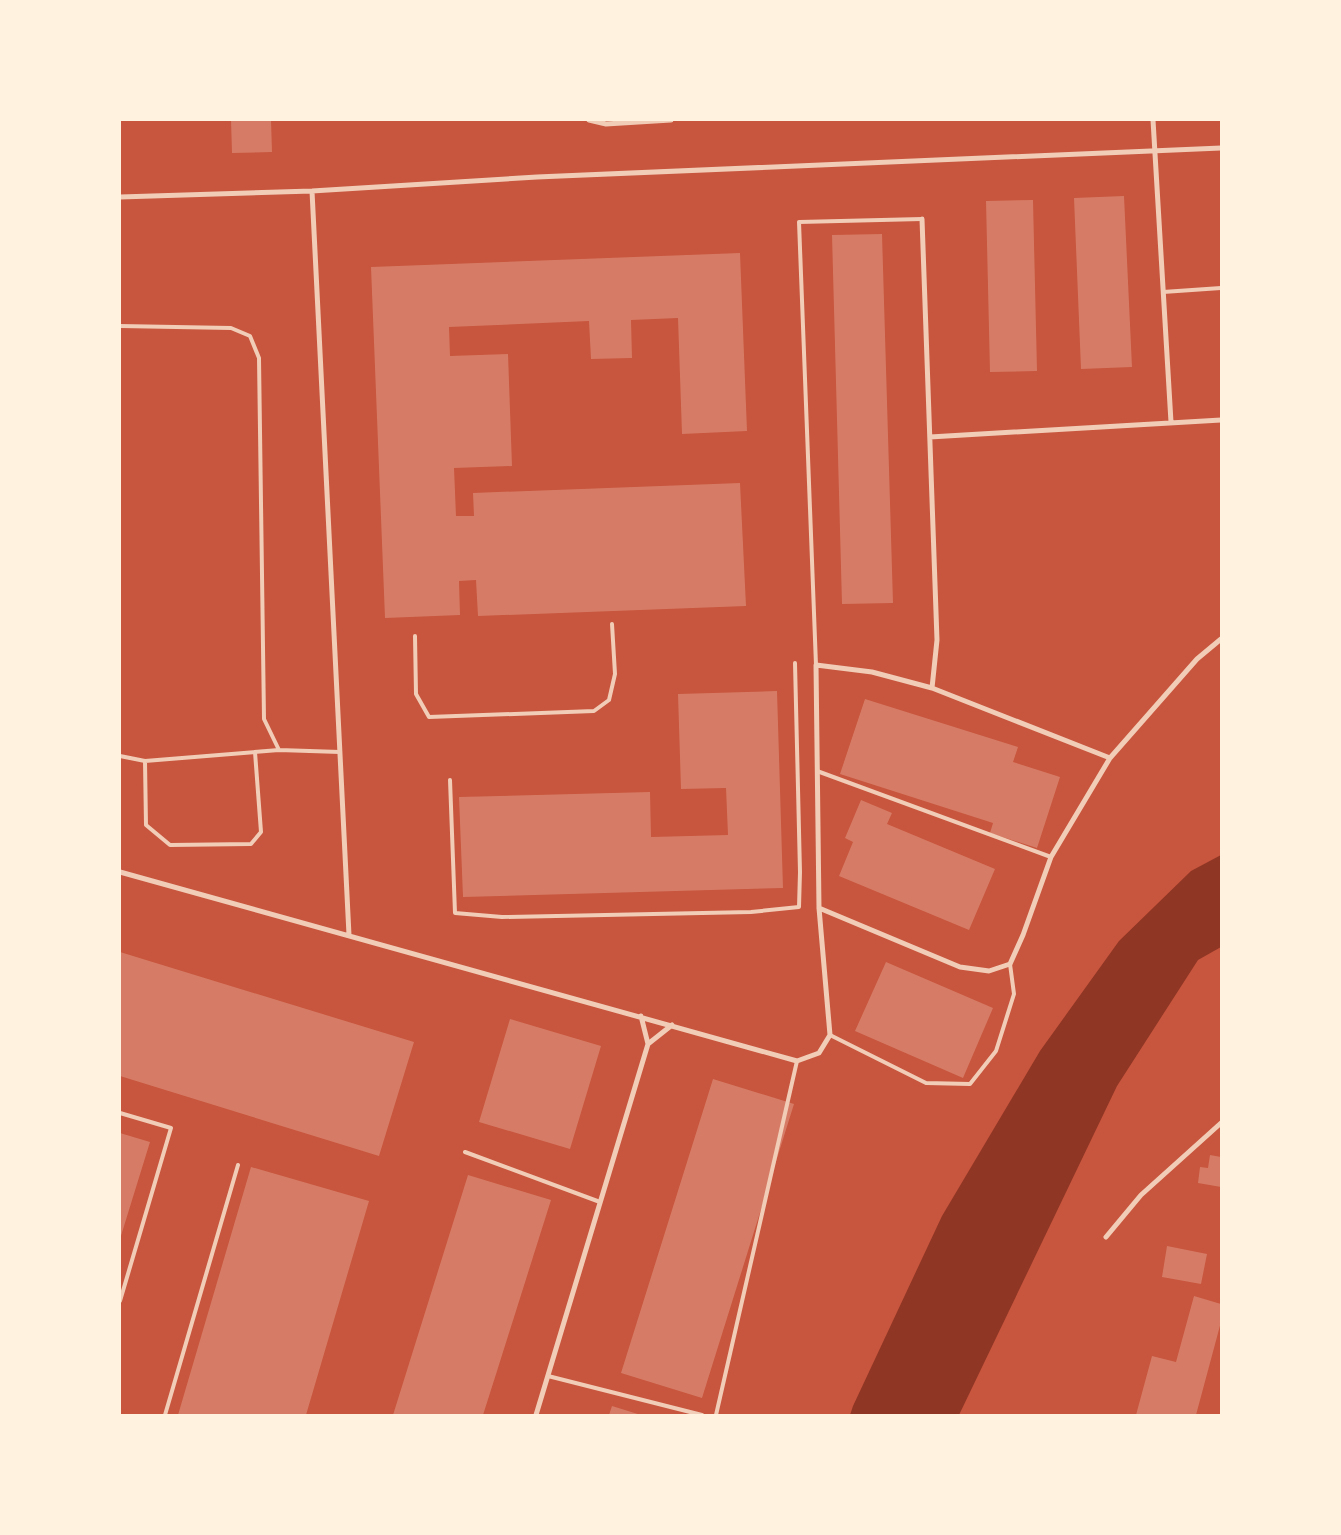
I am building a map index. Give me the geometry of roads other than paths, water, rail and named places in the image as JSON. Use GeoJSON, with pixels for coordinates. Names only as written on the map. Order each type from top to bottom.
{"type":"FeatureCollection","features":[{"type":"Feature","properties":{"kind":"street"},"geometry":{"type":"LineString","coordinates":[[589,120],[606,124],[671,120]]}},
{"type":"Feature","properties":{"kind":"street"},"geometry":{"type":"LineString","coordinates":[[1153,120],[1171,422]]}},
{"type":"Feature","properties":{"kind":"street"},"geometry":{"type":"LineString","coordinates":[[120,197],[312,191],[547,177],[1221,148]]}},
{"type":"Feature","properties":{"kind":"street"},"geometry":{"type":"LineString","coordinates":[[312,191],[349,935]]}},
{"type":"Feature","properties":{"kind":"street"},"geometry":{"type":"LineString","coordinates":[[922,219],[936,640],[932,688]]}},
{"type":"Feature","properties":{"kind":"street"},"geometry":{"type":"LineString","coordinates":[[930,437],[1221,420]]}},
{"type":"Feature","properties":{"kind":"street"},"geometry":{"type":"LineString","coordinates":[[819,908],[960,967],[988,971],[1010,964],[1023,935],[1051,857],[1110,758],[1197,659],[1221,638]]}},
{"type":"Feature","properties":{"kind":"street"},"geometry":{"type":"LineString","coordinates":[[120,872],[797,1061],[819,1053],[830,1034],[819,908],[816,665],[872,672],[932,688],[1110,758]]}},
{"type":"Feature","properties":{"kind":"street"},"geometry":{"type":"LineString","coordinates":[[536,1415],[648,1044],[640,1016]]}},
{"type":"Feature","properties":{"kind":"street"},"geometry":{"type":"LineString","coordinates":[[648,1044],[672,1025]]}},
{"type":"Feature","properties":{"kind":"street"},"geometry":{"type":"LineString","coordinates":[[1106,1237],[1141,1195],[1221,1123]]}},
{"type":"Feature","properties":{"kind":"lane"},"geometry":{"type":"LineString","coordinates":[[816,665],[799,222],[922,219]]}},
{"type":"Feature","properties":{"kind":"lane"},"geometry":{"type":"LineString","coordinates":[[1164,292],[1221,288]]}},
{"type":"Feature","properties":{"kind":"lane"},"geometry":{"type":"LineString","coordinates":[[120,326],[231,328],[250,336],[259,358],[264,719],[279,750]]}},
{"type":"Feature","properties":{"kind":"lane"},"geometry":{"type":"LineString","coordinates":[[415,636],[416,694],[429,717],[594,711],[609,700],[615,674],[612,624]]}},
{"type":"Feature","properties":{"kind":"lane"},"geometry":{"type":"LineString","coordinates":[[450,780],[455,913],[502,917],[751,912],[799,908],[795,663]]}},
{"type":"Feature","properties":{"kind":"lane"},"geometry":{"type":"LineString","coordinates":[[120,756],[145,761],[279,750],[340,752]]}},
{"type":"Feature","properties":{"kind":"lane"},"geometry":{"type":"LineString","coordinates":[[145,761],[146,825],[170,845],[251,844],[261,832],[255,752]]}},
{"type":"Feature","properties":{"kind":"lane"},"geometry":{"type":"LineString","coordinates":[[818,771],[1051,857]]}},
{"type":"Feature","properties":{"kind":"lane"},"geometry":{"type":"LineString","coordinates":[[830,1034],[926,1083],[970,1084],[996,1051],[1014,994],[1010,964]]}},
{"type":"Feature","properties":{"kind":"lane"},"geometry":{"type":"LineString","coordinates":[[716,1415],[797,1061]]}},
{"type":"Feature","properties":{"kind":"lane"},"geometry":{"type":"LineString","coordinates":[[120,1113],[171,1128],[120,1301]]}},
{"type":"Feature","properties":{"kind":"lane"},"geometry":{"type":"LineString","coordinates":[[465,1152],[600,1202]]}},
{"type":"Feature","properties":{"kind":"lane"},"geometry":{"type":"LineString","coordinates":[[165,1415],[238,1165]]}},
{"type":"Feature","properties":{"kind":"lane"},"geometry":{"type":"LineString","coordinates":[[548,1376],[702,1415]]}}]}
